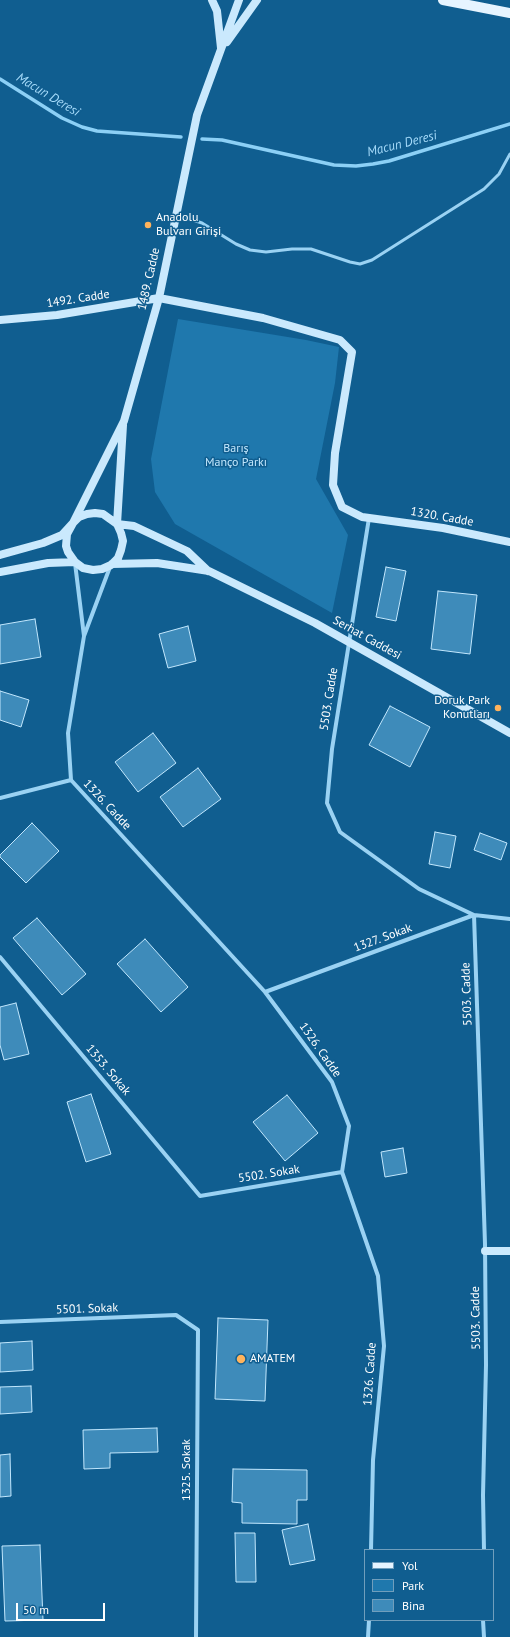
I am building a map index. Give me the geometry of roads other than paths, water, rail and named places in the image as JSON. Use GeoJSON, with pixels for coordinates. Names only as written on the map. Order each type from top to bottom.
{"type":"FeatureCollection","features":[{"type":"Feature","properties":{"kind":"main road"},"geometry":{"type":"LineString","coordinates":[[212,0],[217,11],[221,51]]}},
{"type":"Feature","properties":{"kind":"main road","name":"1489. Cadde"},"geometry":{"type":"LineString","coordinates":[[73,522],[124,421],[158,298],[197,115],[239,0]]}},
{"type":"Feature","properties":{"kind":"main road","name":"1489. Cadde"},"geometry":{"type":"LineString","coordinates":[[221,51],[257,0]]}},
{"type":"Feature","properties":{"kind":"main road"},"geometry":{"type":"LineString","coordinates":[[443,0],[510,13]]}},
{"type":"Feature","properties":{"kind":"main road","name":"1492. Cadde"},"geometry":{"type":"LineString","coordinates":[[0,320],[58,315],[158,298]]}},
{"type":"Feature","properties":{"kind":"main road","name":"1320. Cadde"},"geometry":{"type":"LineString","coordinates":[[158,298],[263,318],[340,340],[352,352],[335,453],[333,485],[342,507],[362,517],[443,528],[510,542]]}},
{"type":"Feature","properties":{"kind":"main road","name":"1489. Cadde"},"geometry":{"type":"LineString","coordinates":[[117,524],[124,421]]}},
{"type":"Feature","properties":{"kind":"main road"},"geometry":{"type":"LineString","coordinates":[[0,555],[62,536],[73,522],[83,516],[95,513],[107,516],[117,524],[123,541],[118,558],[111,565],[102,569],[93,570],[83,568],[75,562],[68,552],[66,540],[67,534],[73,522]]}},
{"type":"Feature","properties":{"kind":"main road"},"geometry":{"type":"LineString","coordinates":[[117,524],[134,526],[187,551],[209,571]]}},
{"type":"Feature","properties":{"kind":"main road"},"geometry":{"type":"LineString","coordinates":[[0,572],[48,563],[75,562]]}},
{"type":"Feature","properties":{"kind":"main road"},"geometry":{"type":"LineString","coordinates":[[111,565],[157,563],[209,571]]}},
{"type":"Feature","properties":{"kind":"main road","name":"Serhat Caddesi"},"geometry":{"type":"LineString","coordinates":[[209,571],[316,623],[510,733]]}},
{"type":"Feature","properties":{"kind":"main road"},"geometry":{"type":"LineString","coordinates":[[485,1251],[510,1251]]}},
{"type":"Feature","properties":{"kind":"street","name":"5503. Cadde"},"geometry":{"type":"LineString","coordinates":[[369,518],[348,641],[332,749],[327,803],[340,832],[419,889],[474,915],[485,1251],[486,1365],[483,1495],[484,1549]]}},
{"type":"Feature","properties":{"kind":"street"},"geometry":{"type":"LineString","coordinates":[[75,562],[84,636]]}},
{"type":"Feature","properties":{"kind":"street"},"geometry":{"type":"LineString","coordinates":[[84,636],[111,565]]}},
{"type":"Feature","properties":{"kind":"street","name":"1326. Cadde"},"geometry":{"type":"LineString","coordinates":[[84,636],[68,733],[71,780],[265,992],[332,1082],[349,1126],[342,1172],[378,1276],[384,1346],[374,1460],[371,1549]]}},
{"type":"Feature","properties":{"kind":"street"},"geometry":{"type":"LineString","coordinates":[[0,798],[71,780]]}},
{"type":"Feature","properties":{"kind":"street","name":"1327. Sokak"},"geometry":{"type":"LineString","coordinates":[[265,992],[474,915],[510,919]]}},
{"type":"Feature","properties":{"kind":"street","name":"1353. Sokak"},"geometry":{"type":"LineString","coordinates":[[0,957],[200,1196]]}},
{"type":"Feature","properties":{"kind":"street","name":"5502. Sokak"},"geometry":{"type":"LineString","coordinates":[[200,1196],[342,1172]]}},
{"type":"Feature","properties":{"kind":"street","name":"5501. Sokak"},"geometry":{"type":"LineString","coordinates":[[0,1322],[176,1315]]}},
{"type":"Feature","properties":{"kind":"street","name":"1325. Sokak"},"geometry":{"type":"LineString","coordinates":[[176,1315],[198,1330],[196,1637]]}},
{"type":"Feature","properties":{"kind":"street"},"geometry":{"type":"LineString","coordinates":[[368,1637],[369,1621]]}},
{"type":"Feature","properties":{"kind":"street"},"geometry":{"type":"LineString","coordinates":[[483,1621],[484,1637]]}},
{"type":"Feature","properties":{"kind":"lane"},"geometry":{"type":"LineString","coordinates":[[176,214],[202,222],[236,244],[250,250],[266,252],[292,249],[311,249],[360,264],[372,260],[484,189],[499,174],[510,154]]}},
{"type":"Feature","properties":{"kind":"waterway","name":"Macun Deresi"},"geometry":{"type":"LineString","coordinates":[[0,79],[62,118],[82,127],[97,131],[181,137]]}},
{"type":"Feature","properties":{"kind":"waterway","name":"Macun Deresi"},"geometry":{"type":"LineString","coordinates":[[202,139],[222,140],[334,165],[356,166],[389,161],[510,124]]}},
{"type":"Feature","properties":{"kind":"place","name":"Anadolu Bulvarı Girişi"},"geometry":{"type":"Point","coordinates":[148,225]}},
{"type":"Feature","properties":{"kind":"place","name":"Doruk Park Konutları"},"geometry":{"type":"Point","coordinates":[498,708]}},
{"type":"Feature","properties":{"kind":"place","name":"AMATEM"},"geometry":{"type":"Point","coordinates":[241,1359]}},
{"type":"Feature","properties":{"kind":"park label","name":"Barış Manço Parkı"},"geometry":{"type":"Point","coordinates":[236,456]}}]}
